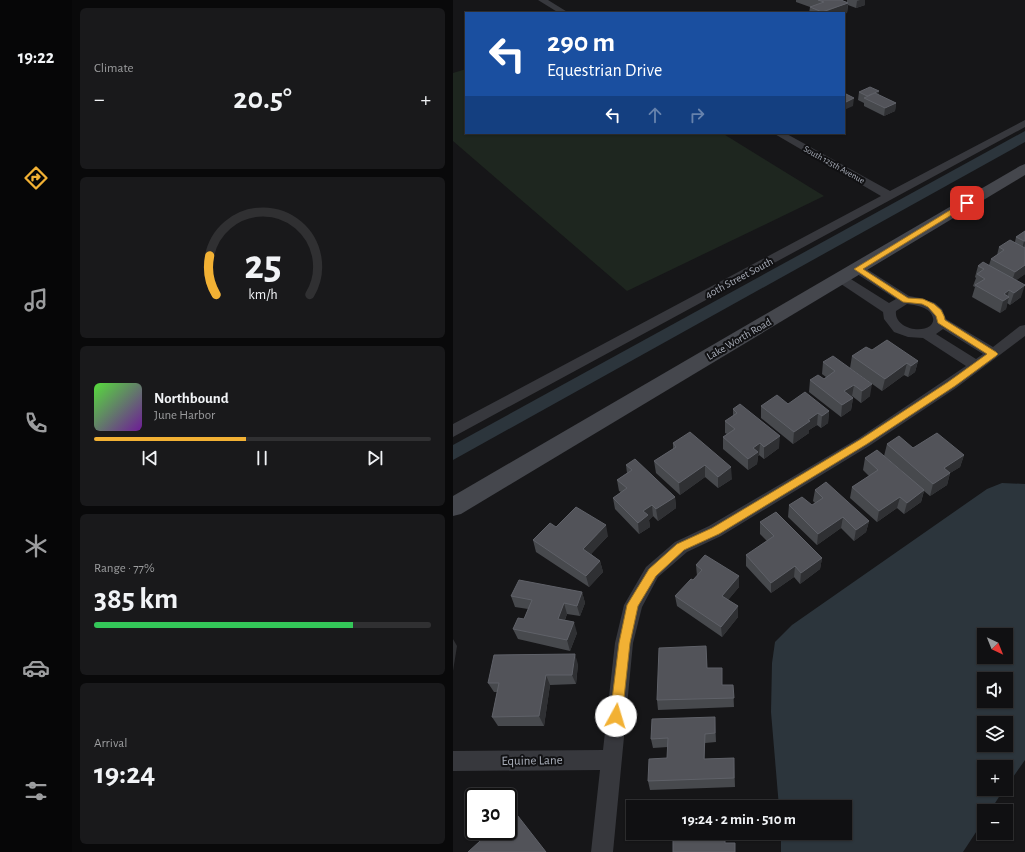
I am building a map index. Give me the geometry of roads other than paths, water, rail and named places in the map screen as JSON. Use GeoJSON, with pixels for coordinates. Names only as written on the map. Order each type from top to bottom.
{"type":"FeatureCollection","features":[{"type":"Feature","properties":{"kind":"street"},"geometry":{"type":"LineString","coordinates":[[542,0],[563,12]]}},
{"type":"Feature","properties":{"kind":"street","name":"40th Street South"},"geometry":{"type":"LineString","coordinates":[[453,431],[1025,123]]}},
{"type":"Feature","properties":{"kind":"street","name":"South 125th Avenue"},"geometry":{"type":"LineString","coordinates":[[780,134],[890,196]]}},
{"type":"Feature","properties":{"kind":"street","name":"Lake Worth Road"},"geometry":{"type":"LineString","coordinates":[[453,507],[1025,169]]}},
{"type":"Feature","properties":{"kind":"street"},"geometry":{"type":"LineString","coordinates":[[858,269],[906,300],[923,302],[931,305],[937,310],[940,316],[941,322],[938,327],[925,333],[908,332],[900,329],[890,320],[890,310],[893,305],[906,300]]}},
{"type":"Feature","properties":{"kind":"street"},"geometry":{"type":"LineString","coordinates":[[841,279],[890,310]]}},
{"type":"Feature","properties":{"kind":"street"},"geometry":{"type":"LineString","coordinates":[[941,322],[993,354]]}},
{"type":"Feature","properties":{"kind":"street"},"geometry":{"type":"LineString","coordinates":[[602,852],[624,643],[633,605],[652,572],[681,547],[715,531],[864,442],[976,366],[1025,329]]}},
{"type":"Feature","properties":{"kind":"street"},"geometry":{"type":"LineString","coordinates":[[925,333],[976,366]]}},
{"type":"Feature","properties":{"kind":"street","name":"Equine Lane"},"geometry":{"type":"LineString","coordinates":[[453,762],[611,760]]}}]}
